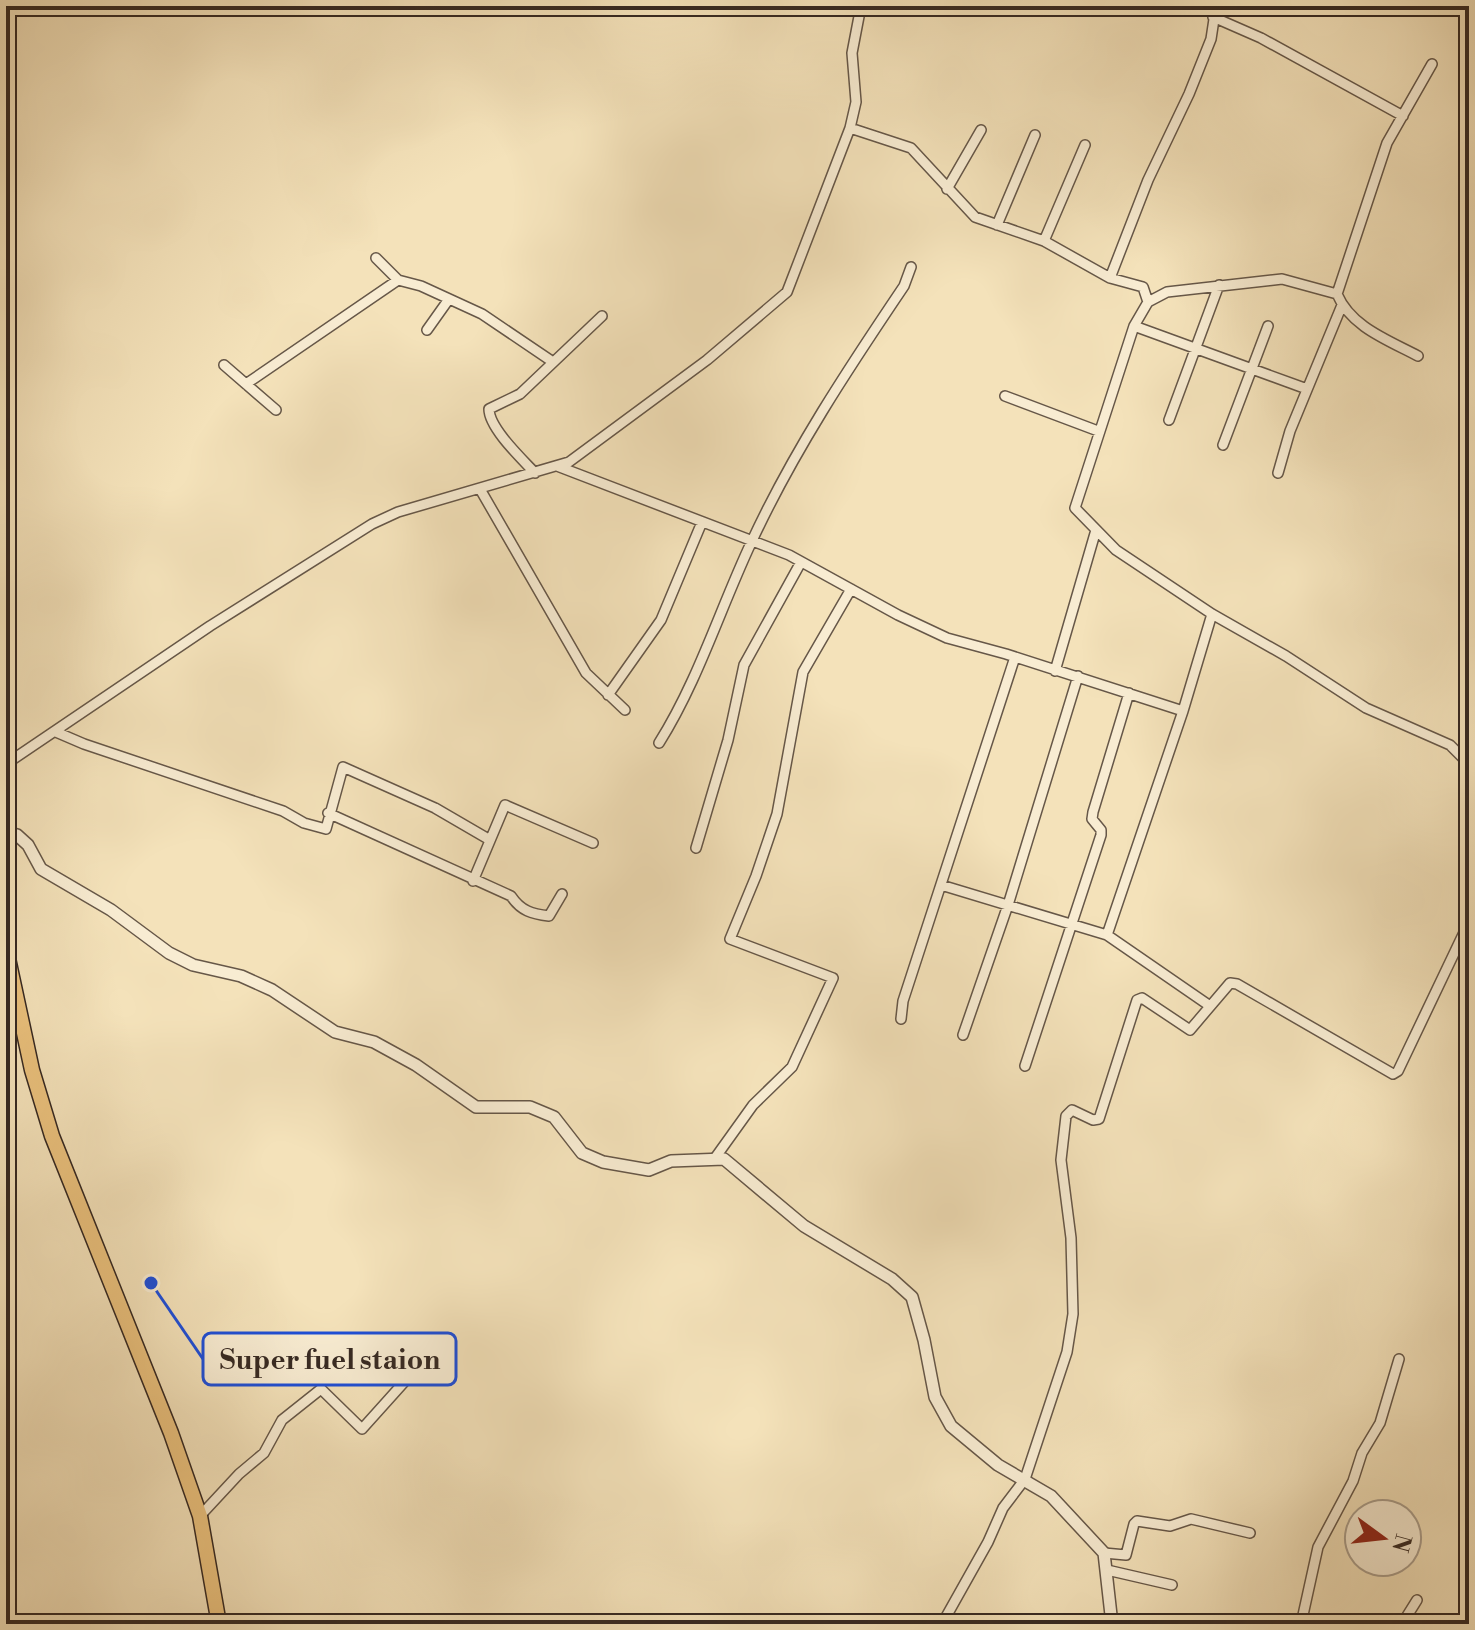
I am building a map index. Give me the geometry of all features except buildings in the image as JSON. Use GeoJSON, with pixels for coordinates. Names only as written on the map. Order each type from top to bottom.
{"type":"FeatureCollection","features":[{"type":"Feature","properties":{"kind":"main road"},"geometry":{"type":"LineString","coordinates":[[6,949],[32,1070],[52,1136],[171,1433],[200,1516],[219,1624]]}},
{"type":"Feature","properties":{"kind":"street"},"geometry":{"type":"LineString","coordinates":[[6,764],[333,546],[398,512],[569,462],[696,368],[787,292],[850,128],[856,102],[852,53],[861,6]]}},
{"type":"Feature","properties":{"kind":"street"},"geometry":{"type":"LineString","coordinates":[[1110,278],[1148,180],[1211,39],[1216,6]]}},
{"type":"Feature","properties":{"kind":"street"},"geometry":{"type":"LineString","coordinates":[[1213,17],[1261,38],[1403,116]]}},
{"type":"Feature","properties":{"kind":"street"},"geometry":{"type":"LineString","coordinates":[[1418,356],[1362,326],[1342,305],[1337,294],[1387,143],[1432,64]]}},
{"type":"Feature","properties":{"kind":"street"},"geometry":{"type":"LineString","coordinates":[[850,128],[911,148],[975,217],[1044,241],[1110,278],[1143,287],[1148,302]]}},
{"type":"Feature","properties":{"kind":"street"},"geometry":{"type":"LineString","coordinates":[[947,189],[981,130]]}},
{"type":"Feature","properties":{"kind":"street"},"geometry":{"type":"LineString","coordinates":[[997,225],[1035,135]]}},
{"type":"Feature","properties":{"kind":"street"},"geometry":{"type":"LineString","coordinates":[[1044,241],[1085,145]]}},
{"type":"Feature","properties":{"kind":"street"},"geometry":{"type":"LineString","coordinates":[[376,258],[398,280],[495,321],[553,362]]}},
{"type":"Feature","properties":{"kind":"street"},"geometry":{"type":"LineString","coordinates":[[659,743],[676,715],[752,541],[828,399],[904,286],[911,267]]}},
{"type":"Feature","properties":{"kind":"street"},"geometry":{"type":"LineString","coordinates":[[1337,294],[1282,279],[1167,292],[1148,302],[1134,326],[1075,508],[1116,550],[1212,614],[1286,656],[1366,708],[1450,745],[1469,764]]}},
{"type":"Feature","properties":{"kind":"street"},"geometry":{"type":"LineString","coordinates":[[246,384],[398,280]]}},
{"type":"Feature","properties":{"kind":"street"},"geometry":{"type":"LineString","coordinates":[[1169,420],[1219,285]]}},
{"type":"Feature","properties":{"kind":"street"},"geometry":{"type":"LineString","coordinates":[[427,330],[449,299]]}},
{"type":"Feature","properties":{"kind":"street"},"geometry":{"type":"LineString","coordinates":[[1278,473],[1290,431],[1342,305]]}},
{"type":"Feature","properties":{"kind":"street"},"geometry":{"type":"LineString","coordinates":[[535,473],[488,413],[493,407],[520,394],[602,316]]}},
{"type":"Feature","properties":{"kind":"street"},"geometry":{"type":"LineString","coordinates":[[1134,326],[1307,389]]}},
{"type":"Feature","properties":{"kind":"street"},"geometry":{"type":"LineString","coordinates":[[1223,445],[1268,326]]}},
{"type":"Feature","properties":{"kind":"street"},"geometry":{"type":"LineString","coordinates":[[224,365],[276,410]]}},
{"type":"Feature","properties":{"kind":"street"},"geometry":{"type":"LineString","coordinates":[[1005,396],[1098,431]]}},
{"type":"Feature","properties":{"kind":"street"},"geometry":{"type":"LineString","coordinates":[[557,466],[801,562],[947,638],[1078,676],[1183,711]]}},
{"type":"Feature","properties":{"kind":"street"},"geometry":{"type":"LineString","coordinates":[[480,489],[586,673],[625,710]]}},
{"type":"Feature","properties":{"kind":"street"},"geometry":{"type":"LineString","coordinates":[[608,695],[661,620],[702,522]]}},
{"type":"Feature","properties":{"kind":"street"},"geometry":{"type":"LineString","coordinates":[[1055,671],[1096,530]]}},
{"type":"Feature","properties":{"kind":"street"},"geometry":{"type":"LineString","coordinates":[[696,848],[728,740],[744,665],[801,562]]}},
{"type":"Feature","properties":{"kind":"street"},"geometry":{"type":"LineString","coordinates":[[715,1158],[753,1105],[792,1067],[833,978],[730,939],[777,814],[803,672],[851,589]]}},
{"type":"Feature","properties":{"kind":"street"},"geometry":{"type":"LineString","coordinates":[[1107,935],[1183,711],[1212,614]]}},
{"type":"Feature","properties":{"kind":"street"},"geometry":{"type":"LineString","coordinates":[[901,1019],[903,1001],[1015,657]]}},
{"type":"Feature","properties":{"kind":"street"},"geometry":{"type":"LineString","coordinates":[[963,1035],[1008,905],[1078,676]]}},
{"type":"Feature","properties":{"kind":"street"},"geometry":{"type":"LineString","coordinates":[[1025,1066],[1101,835],[1101,830],[1092,819],[1093,812],[1129,693]]}},
{"type":"Feature","properties":{"kind":"street"},"geometry":{"type":"LineString","coordinates":[[56,732],[283,811],[304,823],[326,829],[343,767],[435,808],[490,840]]}},
{"type":"Feature","properties":{"kind":"street"},"geometry":{"type":"LineString","coordinates":[[473,881],[505,805],[593,843]]}},
{"type":"Feature","properties":{"kind":"street"},"geometry":{"type":"LineString","coordinates":[[328,813],[511,896],[519,907],[533,914],[549,916],[562,894]]}},
{"type":"Feature","properties":{"kind":"street"},"geometry":{"type":"LineString","coordinates":[[6,832],[17,835],[28,845],[41,869],[111,910],[169,953],[193,965],[241,976],[272,990],[335,1032],[374,1042],[416,1065],[476,1107],[530,1107],[554,1117],[582,1153],[603,1162],[649,1170],[671,1161],[724,1159],[804,1226],[892,1279],[912,1297],[935,1397],[951,1426],[998,1465],[1051,1496],[1104,1553],[1112,1624]]}},
{"type":"Feature","properties":{"kind":"street"},"geometry":{"type":"LineString","coordinates":[[941,885],[1107,935],[1210,1006]]}},
{"type":"Feature","properties":{"kind":"street"},"geometry":{"type":"LineString","coordinates":[[942,1624],[988,1542],[1003,1508],[1025,1479],[1067,1352],[1073,1314],[1071,1238],[1061,1160],[1066,1116],[1072,1110],[1093,1120],[1099,1119],[1137,1000],[1142,998],[1190,1030],[1230,983],[1237,984],[1389,1073],[1396,1073],[1469,922]]}},
{"type":"Feature","properties":{"kind":"street"},"geometry":{"type":"LineString","coordinates":[[1301,1624],[1318,1547],[1353,1481],[1362,1453],[1380,1423],[1399,1359]]}},
{"type":"Feature","properties":{"kind":"street"},"geometry":{"type":"LineString","coordinates":[[200,1516],[239,1474],[264,1453],[282,1420],[321,1389],[362,1429],[415,1370]]}},
{"type":"Feature","properties":{"kind":"street"},"geometry":{"type":"LineString","coordinates":[[1104,1553],[1126,1555],[1137,1521],[1170,1526],[1191,1519],[1250,1533]]}},
{"type":"Feature","properties":{"kind":"street"},"geometry":{"type":"LineString","coordinates":[[1107,1570],[1172,1585]]}},
{"type":"Feature","properties":{"kind":"street"},"geometry":{"type":"LineString","coordinates":[[1402,1624],[1417,1600]]}},
{"type":"Feature","properties":{"kind":"place","name":"Super fuel staion"},"geometry":{"type":"Point","coordinates":[151,1283]}}]}
